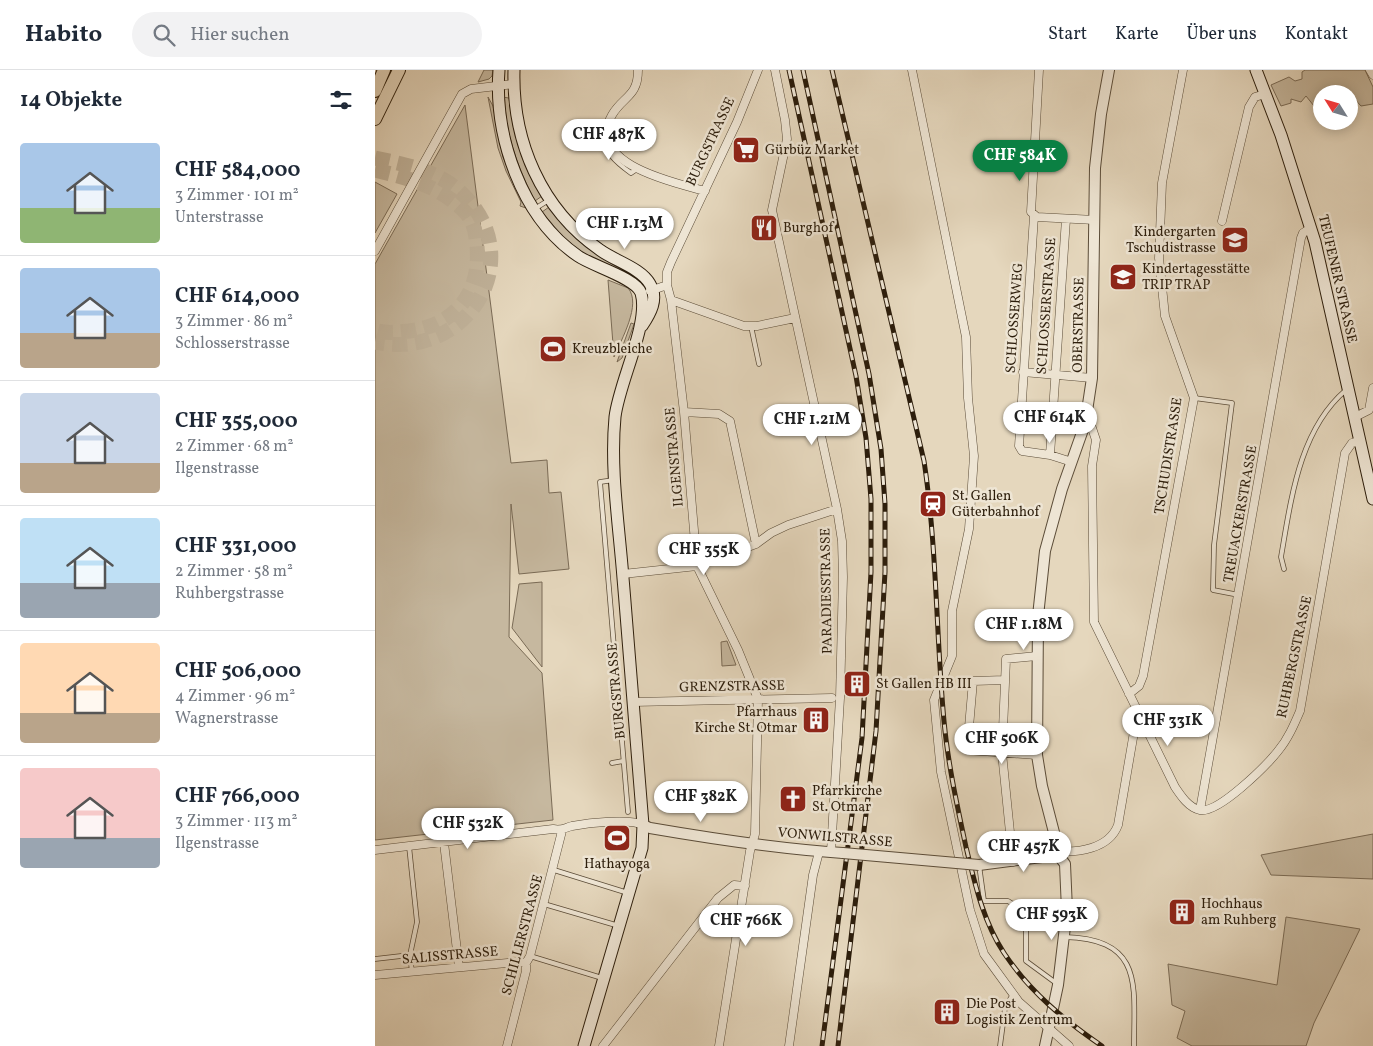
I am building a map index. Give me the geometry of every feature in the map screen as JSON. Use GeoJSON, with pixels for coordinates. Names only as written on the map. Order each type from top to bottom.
{"type":"FeatureCollection","features":[{"type":"Feature","properties":{"kind":"main road"},"geometry":{"type":"LineString","coordinates":[[375,91],[384,70]]}},
{"type":"Feature","properties":{"kind":"main road"},"geometry":{"type":"LineString","coordinates":[[375,119],[399,70]]}},
{"type":"Feature","properties":{"kind":"main road"},"geometry":{"type":"LineString","coordinates":[[499,70],[500,120],[510,158],[535,208],[554,234],[577,256],[603,270],[631,281],[647,292]]}},
{"type":"Feature","properties":{"kind":"main road"},"geometry":{"type":"LineString","coordinates":[[514,70],[513,84],[519,128],[524,147],[538,181],[549,200],[580,235],[602,252],[646,278],[647,292]]}},
{"type":"Feature","properties":{"kind":"main road","name":"TEUFENER STRASSE"},"geometry":{"type":"LineString","coordinates":[[1257,70],[1311,228],[1373,499]]}},
{"type":"Feature","properties":{"kind":"main road","name":"BURGSTRASSE"},"geometry":{"type":"LineString","coordinates":[[584,1046],[641,853],[643,825],[616,480],[615,417],[621,384],[639,329],[653,306],[647,292]]}},
{"type":"Feature","properties":{"kind":"street"},"geometry":{"type":"LineString","coordinates":[[638,70],[635,88],[613,113],[607,132],[615,150],[637,169],[658,179],[705,191]]}},
{"type":"Feature","properties":{"kind":"street","name":"BURGSTRASSE"},"geometry":{"type":"LineString","coordinates":[[667,284],[667,272],[671,262],[705,191],[758,70]]}},
{"type":"Feature","properties":{"kind":"street","name":"PARADIESSTRASSE"},"geometry":{"type":"LineString","coordinates":[[775,70],[787,139],[772,206],[837,509],[842,541],[843,586],[840,698],[831,852]]}},
{"type":"Feature","properties":{"kind":"street"},"geometry":{"type":"LineString","coordinates":[[912,70],[966,337],[968,398],[974,456],[969,529],[952,611],[952,656],[934,697],[938,750],[975,929],[984,954],[1026,1009],[1049,1026],[1069,1046]]}},
{"type":"Feature","properties":{"kind":"street","name":"SCHLOSSERWEG"},"geometry":{"type":"LineString","coordinates":[[1039,70],[1030,210],[1034,216],[1019,446],[1022,451],[1050,455]]}},
{"type":"Feature","properties":{"kind":"street","name":"OBERSTRASSE"},"geometry":{"type":"LineString","coordinates":[[1045,1046],[1058,984],[1067,910],[1065,864],[1055,851],[1057,836],[1042,786],[1037,755],[1037,656],[1040,593],[1045,551],[1052,521],[1085,424],[1092,378],[1096,156],[1109,70]]}},
{"type":"Feature","properties":{"kind":"street","name":"TSCHUDISTRASSE"},"geometry":{"type":"LineString","coordinates":[[1129,694],[1139,686],[1143,676],[1194,398],[1165,316],[1159,258],[1161,183],[1183,70]]}},
{"type":"Feature","properties":{"kind":"street"},"geometry":{"type":"LineString","coordinates":[[1370,70],[1373,75]]}},
{"type":"Feature","properties":{"kind":"street"},"geometry":{"type":"LineString","coordinates":[[375,251],[462,94],[471,89],[513,84]]}},
{"type":"Feature","properties":{"kind":"street"},"geometry":{"type":"LineString","coordinates":[[1222,221],[1249,107],[1255,97],[1265,94]]}},
{"type":"Feature","properties":{"kind":"street"},"geometry":{"type":"LineString","coordinates":[[1034,216],[1095,220]]}},
{"type":"Feature","properties":{"kind":"street","name":"SCHLOSSERSTRASSE"},"geometry":{"type":"LineString","coordinates":[[1050,455],[1066,219]]}},
{"type":"Feature","properties":{"kind":"street","name":"TREUACKERSTRASSE"},"geometry":{"type":"LineString","coordinates":[[1200,810],[1301,238],[1303,232],[1311,228]]}},
{"type":"Feature","properties":{"kind":"street"},"geometry":{"type":"LineString","coordinates":[[647,292],[667,284]]}},
{"type":"Feature","properties":{"kind":"street","name":"ILGENSTRASSE"},"geometry":{"type":"LineString","coordinates":[[667,284],[671,300],[684,412],[697,566],[738,650],[758,699],[756,816],[719,1046]]}},
{"type":"Feature","properties":{"kind":"street"},"geometry":{"type":"LineString","coordinates":[[671,300],[735,324],[751,326],[795,318]]}},
{"type":"Feature","properties":{"kind":"street"},"geometry":{"type":"LineString","coordinates":[[1023,372],[1092,378]]}},
{"type":"Feature","properties":{"kind":"street"},"geometry":{"type":"LineString","coordinates":[[1355,416],[1369,410],[1373,388]]}},
{"type":"Feature","properties":{"kind":"street"},"geometry":{"type":"LineString","coordinates":[[684,412],[719,414],[730,421],[756,544]]}},
{"type":"Feature","properties":{"kind":"street"},"geometry":{"type":"LineString","coordinates":[[1085,424],[1092,428],[1097,440],[1092,466],[1094,622],[1175,787],[1189,804],[1200,810]]}},
{"type":"Feature","properties":{"kind":"street","name":"RUHBERGSTRASSE"},"geometry":{"type":"LineString","coordinates":[[1200,810],[1216,807],[1245,783],[1278,752],[1293,730],[1300,711],[1345,453],[1352,443],[1360,440]]}},
{"type":"Feature","properties":{"kind":"street"},"geometry":{"type":"LineString","coordinates":[[1050,455],[1073,462]]}},
{"type":"Feature","properties":{"kind":"street"},"geometry":{"type":"LineString","coordinates":[[623,574],[697,566],[756,544],[771,533],[788,526],[837,509]]}},
{"type":"Feature","properties":{"kind":"street"},"geometry":{"type":"LineString","coordinates":[[1013,862],[1002,753],[1006,659],[1037,656]]}},
{"type":"Feature","properties":{"kind":"street"},"geometry":{"type":"LineString","coordinates":[[1005,680],[973,681],[967,750],[1037,755]]}},
{"type":"Feature","properties":{"kind":"street","name":"GRENZSTRASSE"},"geometry":{"type":"LineString","coordinates":[[633,702],[832,698]]}},
{"type":"Feature","properties":{"kind":"street"},"geometry":{"type":"LineString","coordinates":[[1055,851],[1072,852],[1099,845],[1113,834],[1118,825],[1134,732],[1141,717]]}},
{"type":"Feature","properties":{"kind":"street","name":"VONWILSTRASSE"},"geometry":{"type":"LineString","coordinates":[[375,850],[547,830],[562,831],[571,826],[635,820],[649,828],[819,852],[979,865],[1050,856],[1055,851]]}},
{"type":"Feature","properties":{"kind":"street","name":"SCHILLERSTRASSE"},"geometry":{"type":"LineString","coordinates":[[507,1046],[562,831]]}},
{"type":"Feature","properties":{"kind":"street"},"geometry":{"type":"LineString","coordinates":[[444,843],[459,967]]}},
{"type":"Feature","properties":{"kind":"street"},"geometry":{"type":"LineString","coordinates":[[789,1046],[813,875],[819,852]]}},
{"type":"Feature","properties":{"kind":"street"},"geometry":{"type":"LineString","coordinates":[[603,1046],[718,898],[734,885],[745,886]]}},
{"type":"Feature","properties":{"kind":"street","name":"SALISSTRASSE"},"geometry":{"type":"LineString","coordinates":[[375,975],[528,960]]}},
{"type":"Feature","properties":{"kind":"lane"},"geometry":{"type":"LineString","coordinates":[[599,130],[610,155],[631,173],[637,169]]}},
{"type":"Feature","properties":{"kind":"lane"},"geometry":{"type":"LineString","coordinates":[[535,208],[549,200]]}},
{"type":"Feature","properties":{"kind":"lane"},"geometry":{"type":"LineString","coordinates":[[751,326],[759,364]]}},
{"type":"Feature","properties":{"kind":"lane"},"geometry":{"type":"LineString","coordinates":[[1283,569],[1281,557],[1299,468],[1321,420],[1332,404],[1347,388]]}},
{"type":"Feature","properties":{"kind":"lane"},"geometry":{"type":"LineString","coordinates":[[1194,398],[1232,404],[1214,545],[1213,590],[1239,595]]}},
{"type":"Feature","properties":{"kind":"lane"},"geometry":{"type":"LineString","coordinates":[[616,480],[600,482],[628,812]]}},
{"type":"Feature","properties":{"kind":"lane"},"geometry":{"type":"LineString","coordinates":[[609,590],[624,588]]}},
{"type":"Feature","properties":{"kind":"lane"},"geometry":{"type":"LineString","coordinates":[[612,762],[638,764]]}},
{"type":"Feature","properties":{"kind":"lane"},"geometry":{"type":"LineString","coordinates":[[409,846],[417,922],[410,955],[412,972]]}},
{"type":"Feature","properties":{"kind":"lane"},"geometry":{"type":"LineString","coordinates":[[979,865],[983,902],[1008,901],[1024,911],[1026,920],[1026,961],[1058,984]]}},
{"type":"Feature","properties":{"kind":"lane"},"geometry":{"type":"LineString","coordinates":[[553,870],[630,893]]}},
{"type":"Feature","properties":{"kind":"lane"},"geometry":{"type":"LineString","coordinates":[[544,904],[620,926]]}},
{"type":"Feature","properties":{"kind":"lane"},"geometry":{"type":"LineString","coordinates":[[1065,937],[1109,946],[1125,959],[1133,976],[1134,1046]]}},
{"type":"Feature","properties":{"kind":"lane"},"geometry":{"type":"LineString","coordinates":[[375,959],[410,955]]}},
{"type":"Feature","properties":{"kind":"lane"},"geometry":{"type":"LineString","coordinates":[[528,960],[604,978]]}},
{"type":"Feature","properties":{"kind":"lane"},"geometry":{"type":"LineString","coordinates":[[999,1046],[1005,1008],[1013,994]]}},
{"type":"Feature","properties":{"kind":"shaded area"},"geometry":{"type":"Polygon","coordinates":[[[484,70],[493,70],[492,76],[489,79],[478,82],[484,70]]]}},
{"type":"Feature","properties":{"kind":"shaded area"},"geometry":{"type":"Polygon","coordinates":[[[1305,70],[1365,70],[1373,87],[1373,104],[1361,106],[1358,103],[1358,85],[1313,85],[1313,105],[1306,96],[1301,102],[1291,99],[1291,103],[1281,106],[1271,85],[1289,77],[1295,81],[1302,79],[1302,72],[1305,70]]]}},
{"type":"Feature","properties":{"kind":"shaded area"},"geometry":{"type":"Polygon","coordinates":[[[488,97],[493,106],[503,157],[526,208],[520,206],[521,202],[506,171],[498,148],[488,97]]]}},
{"type":"Feature","properties":{"kind":"shaded area"},"geometry":{"type":"Polygon","coordinates":[[[502,97],[509,98],[520,149],[542,196],[535,201],[522,174],[514,150],[507,126],[502,97]]]}},
{"type":"Feature","properties":{"kind":"shaded area"},"geometry":{"type":"Polygon","coordinates":[[[465,105],[511,463],[547,460],[549,493],[561,492],[569,569],[519,574],[511,504],[509,637],[542,673],[553,820],[375,840],[375,264],[465,105]]]}},
{"type":"Feature","properties":{"kind":"shaded area"},"geometry":{"type":"Polygon","coordinates":[[[375,182],[397,194],[375,233],[375,182]]]}},
{"type":"Feature","properties":{"kind":"shaded area"},"geometry":{"type":"Polygon","coordinates":[[[549,207],[582,243],[610,263],[640,279],[638,280],[590,259],[564,238],[542,212],[549,207]]]}},
{"type":"Feature","properties":{"kind":"shaded area"},"geometry":{"type":"Polygon","coordinates":[[[608,280],[628,288],[632,295],[633,303],[629,322],[614,357],[608,280]]]}},
{"type":"Feature","properties":{"kind":"shaded area"},"geometry":{"type":"Polygon","coordinates":[[[631,323],[634,324],[622,358],[617,362],[631,323]]]}},
{"type":"Feature","properties":{"kind":"shaded area"},"geometry":{"type":"Polygon","coordinates":[[[542,582],[542,667],[512,628],[519,584],[542,582]]]}},
{"type":"Feature","properties":{"kind":"shaded area"},"geometry":{"type":"Polygon","coordinates":[[[727,641],[736,665],[722,666],[721,642],[727,641]]]}},
{"type":"Feature","properties":{"kind":"shaded area"},"geometry":{"type":"Polygon","coordinates":[[[1373,834],[1373,879],[1271,875],[1261,855],[1373,834]]]}},
{"type":"Feature","properties":{"kind":"shaded area"},"geometry":{"type":"Polygon","coordinates":[[[1286,917],[1360,929],[1314,1023],[1306,1046],[1192,1046],[1177,1038],[1185,1011],[1172,1005],[1168,964],[1277,985],[1286,917]]]}},
{"type":"Feature","properties":{"kind":"tunnel"},"geometry":{"type":"LineString","coordinates":[[375,158],[429,172],[448,182],[457,189],[479,215],[490,243],[490,271],[480,297],[463,320],[439,336],[409,344],[375,342]]}},
{"type":"Feature","properties":{"kind":"tunnel"},"geometry":{"type":"LineString","coordinates":[[375,170],[423,184],[445,195],[455,202],[467,215],[472,223],[477,241],[475,278],[470,292],[452,314],[426,328],[396,332],[375,330]]}},
{"type":"Feature","properties":{"kind":"railway"},"geometry":{"type":"LineString","coordinates":[[789,70],[856,376],[866,438],[871,499],[871,572],[862,738],[822,1046]]}},
{"type":"Feature","properties":{"kind":"railway"},"geometry":{"type":"LineString","coordinates":[[803,70],[869,374],[881,449],[885,504],[885,572],[876,731],[838,1046]]}},
{"type":"Feature","properties":{"kind":"railway"},"geometry":{"type":"LineString","coordinates":[[832,70],[924,461],[934,558],[941,689],[946,737],[956,800],[976,888],[990,928],[1014,967],[1036,993],[1074,1026],[1102,1046]]}},
{"type":"Feature","properties":{"kind":"place","name":"Gürbüz Market"},"geometry":{"type":"Point","coordinates":[746,150]}},
{"type":"Feature","properties":{"kind":"place","name":"Burghof"},"geometry":{"type":"Point","coordinates":[764,228]}},
{"type":"Feature","properties":{"kind":"place","name":"Kindergarten Tschudistrasse"},"geometry":{"type":"Point","coordinates":[1235,240]}},
{"type":"Feature","properties":{"kind":"place","name":"Kindertagesstätte TRIP TRAP"},"geometry":{"type":"Point","coordinates":[1123,277]}},
{"type":"Feature","properties":{"kind":"place","name":"Kreuzbleiche"},"geometry":{"type":"Point","coordinates":[553,349]}},
{"type":"Feature","properties":{"kind":"place","name":"St. Gallen Güterbahnhof"},"geometry":{"type":"Point","coordinates":[933,504]}},
{"type":"Feature","properties":{"kind":"place","name":"St Gallen HB III"},"geometry":{"type":"Point","coordinates":[857,684]}},
{"type":"Feature","properties":{"kind":"place","name":"Pfarrhaus Kirche St. Otmar"},"geometry":{"type":"Point","coordinates":[816,720]}},
{"type":"Feature","properties":{"kind":"place","name":"Pfarrkirche St. Otmar"},"geometry":{"type":"Point","coordinates":[793,799]}},
{"type":"Feature","properties":{"kind":"place","name":"Hathayoga"},"geometry":{"type":"Point","coordinates":[617,838]}},
{"type":"Feature","properties":{"kind":"place","name":"Hochhaus am Ruhberg"},"geometry":{"type":"Point","coordinates":[1182,912]}},
{"type":"Feature","properties":{"kind":"place","name":"Die Post Logistik Zentrum"},"geometry":{"type":"Point","coordinates":[947,1012]}}]}
